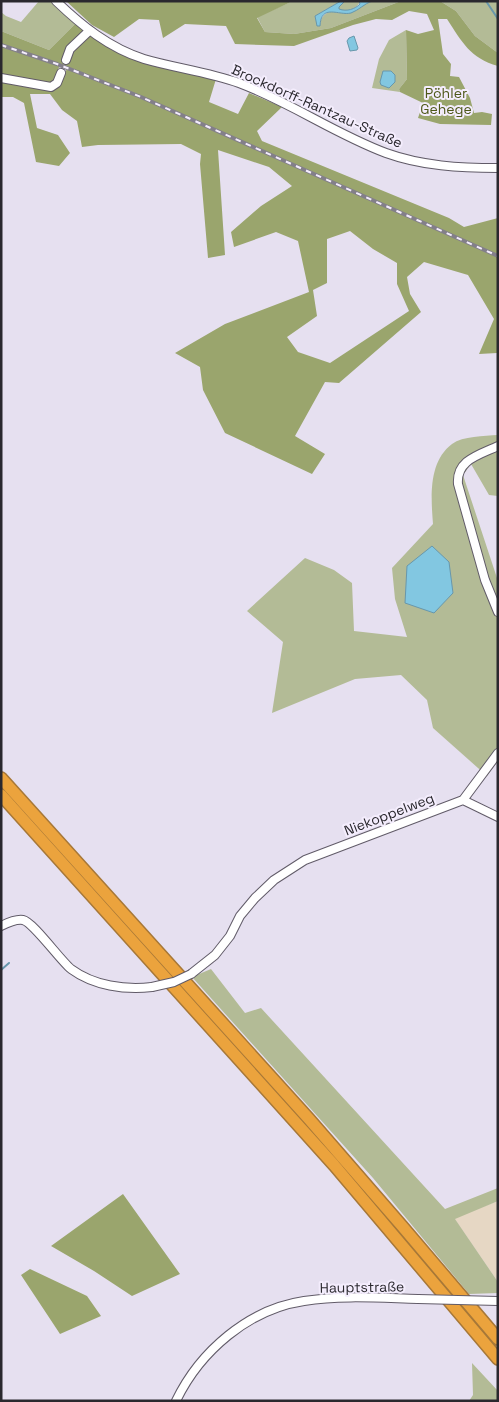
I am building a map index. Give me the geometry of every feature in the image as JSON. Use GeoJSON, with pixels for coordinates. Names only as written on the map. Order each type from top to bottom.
{"type":"FeatureCollection","features":[{"type":"Feature","properties":{"kind":"highway"},"geometry":{"type":"LineString","coordinates":[[1,778],[309,1119],[498,1340]]}},
{"type":"Feature","properties":{"kind":"highway"},"geometry":{"type":"LineString","coordinates":[[1,795],[334,1165],[498,1359]]}},
{"type":"Feature","properties":{"kind":"street","name":"Brockdorff-Rantzau-Straße"},"geometry":{"type":"LineString","coordinates":[[56,1],[89,31],[116,47],[143,58],[238,83],[386,153],[433,165],[498,168]]}},
{"type":"Feature","properties":{"kind":"street"},"geometry":{"type":"LineString","coordinates":[[66,60],[70,49],[89,31]]}},
{"type":"Feature","properties":{"kind":"street"},"geometry":{"type":"LineString","coordinates":[[1,78],[51,87],[57,83],[61,73]]}},
{"type":"Feature","properties":{"kind":"street"},"geometry":{"type":"LineString","coordinates":[[498,446],[465,463],[458,471],[457,477],[485,580],[498,612]]}},
{"type":"Feature","properties":{"kind":"street"},"geometry":{"type":"LineString","coordinates":[[498,753],[463,800],[498,817]]}},
{"type":"Feature","properties":{"kind":"street","name":"Niekoppelweg"},"geometry":{"type":"LineString","coordinates":[[1,926],[18,920],[24,920],[32,925],[71,969],[97,982],[131,989],[174,982],[191,974],[215,955],[255,898],[274,880],[304,860],[463,800]]}},
{"type":"Feature","properties":{"kind":"street","name":"Hauptstraße"},"geometry":{"type":"LineString","coordinates":[[176,1401],[187,1380],[208,1354],[239,1328],[273,1309],[302,1301],[339,1298],[498,1301]]}},
{"type":"Feature","properties":{"kind":"shaded area"},"geometry":{"type":"Polygon","coordinates":[[[498,1201],[498,1282],[454,1218],[498,1201]]]}},
{"type":"Feature","properties":{"kind":"green space"},"geometry":{"type":"Polygon","coordinates":[[[39,1],[50,1],[75,24],[49,50],[1,31],[1,12],[21,22],[39,1]]]}},
{"type":"Feature","properties":{"kind":"green space","name":"Pöhler Gehege"},"geometry":{"type":"Polygon","coordinates":[[[66,1],[293,1],[257,18],[265,32],[294,34],[331,28],[401,1],[440,1],[456,11],[475,36],[498,53],[498,66],[480,59],[462,42],[447,19],[438,19],[443,54],[451,64],[450,76],[459,77],[470,98],[474,113],[492,114],[491,125],[440,124],[418,118],[423,103],[400,92],[399,89],[407,79],[406,30],[418,34],[434,30],[427,14],[409,11],[392,20],[376,19],[353,25],[294,46],[235,44],[226,26],[185,24],[163,38],[159,20],[139,19],[114,37],[92,25],[66,1]]]}},
{"type":"Feature","properties":{"kind":"green space"},"geometry":{"type":"Polygon","coordinates":[[[293,1],[341,1],[315,16],[320,26],[321,20],[329,12],[346,13],[374,1],[401,1],[331,28],[294,34],[265,32],[257,17],[293,1]]]}},
{"type":"Feature","properties":{"kind":"green space"},"geometry":{"type":"Polygon","coordinates":[[[345,1],[360,2],[351,10],[339,9],[345,1]]]}},
{"type":"Feature","properties":{"kind":"green space"},"geometry":{"type":"Polygon","coordinates":[[[440,1],[498,1],[498,53],[475,36],[456,11],[440,1]]]}},
{"type":"Feature","properties":{"kind":"green space"},"geometry":{"type":"Polygon","coordinates":[[[75,24],[112,50],[146,64],[216,79],[209,102],[238,114],[249,93],[282,107],[257,131],[262,141],[449,218],[464,227],[498,218],[497,353],[479,354],[494,319],[468,275],[424,262],[407,277],[410,294],[421,312],[339,383],[325,382],[295,436],[325,454],[312,474],[225,433],[203,390],[200,367],[175,353],[225,324],[309,292],[298,241],[276,232],[234,247],[231,232],[261,206],[292,186],[269,167],[218,150],[225,255],[208,258],[200,164],[201,154],[181,144],[98,145],[82,147],[77,121],[62,110],[50,94],[30,94],[37,128],[58,135],[70,153],[59,166],[36,162],[24,103],[13,97],[1,97],[1,31],[49,50],[75,24]],[[350,231],[327,239],[327,283],[313,290],[317,316],[287,337],[298,352],[330,363],[409,311],[397,284],[397,263],[373,249],[350,231]]]}},
{"type":"Feature","properties":{"kind":"green space"},"geometry":{"type":"Polygon","coordinates":[[[406,30],[407,79],[399,89],[400,92],[372,88],[379,59],[389,40],[406,30]]]}},
{"type":"Feature","properties":{"kind":"green space"},"geometry":{"type":"Polygon","coordinates":[[[498,435],[498,496],[489,495],[471,464],[463,475],[498,581],[498,761],[487,776],[433,728],[427,700],[401,675],[355,679],[272,713],[283,642],[247,611],[305,558],[334,570],[352,583],[354,631],[407,637],[395,599],[392,568],[433,524],[433,481],[439,460],[444,452],[457,441],[498,435]],[[432,546],[445,601],[453,592],[432,546]]]}},
{"type":"Feature","properties":{"kind":"green space"},"geometry":{"type":"Polygon","coordinates":[[[211,969],[245,1013],[261,1008],[445,1209],[498,1188],[498,1201],[455,1219],[498,1282],[498,1293],[469,1294],[373,1178],[192,977],[211,969]]]}},
{"type":"Feature","properties":{"kind":"green space"},"geometry":{"type":"Polygon","coordinates":[[[123,1194],[180,1274],[132,1296],[51,1246],[123,1194]]]}},
{"type":"Feature","properties":{"kind":"green space"},"geometry":{"type":"Polygon","coordinates":[[[30,1269],[87,1296],[101,1316],[60,1334],[21,1275],[30,1269]]]}},
{"type":"Feature","properties":{"kind":"green space"},"geometry":{"type":"Polygon","coordinates":[[[472,1363],[498,1391],[498,1401],[469,1401],[473,1395],[472,1363]]]}},
{"type":"Feature","properties":{"kind":"water"},"geometry":{"type":"Polygon","coordinates":[[[341,1],[345,1],[339,9],[351,10],[360,4],[359,1],[372,1],[351,13],[327,13],[321,19],[320,26],[317,26],[315,16],[341,1]]]}},
{"type":"Feature","properties":{"kind":"water"},"geometry":{"type":"Polygon","coordinates":[[[354,36],[358,48],[357,50],[350,51],[347,41],[354,36]]]}},
{"type":"Feature","properties":{"kind":"water"},"geometry":{"type":"Polygon","coordinates":[[[383,71],[391,71],[395,75],[395,82],[389,88],[381,85],[383,71]]]}},
{"type":"Feature","properties":{"kind":"water"},"geometry":{"type":"Polygon","coordinates":[[[432,546],[449,562],[453,593],[434,613],[405,603],[407,566],[432,546]]]}},
{"type":"Feature","properties":{"kind":"waterway"},"geometry":{"type":"LineString","coordinates":[[486,1],[498,19]]}},
{"type":"Feature","properties":{"kind":"waterway"},"geometry":{"type":"LineString","coordinates":[[1,970],[9,963]]}},
{"type":"Feature","properties":{"kind":"tunnel"},"geometry":{"type":"LineString","coordinates":[[61,73],[66,60]]}},
{"type":"Feature","properties":{"kind":"railway"},"geometry":{"type":"LineString","coordinates":[[1,45],[57,64],[141,97],[498,256]]}}]}
